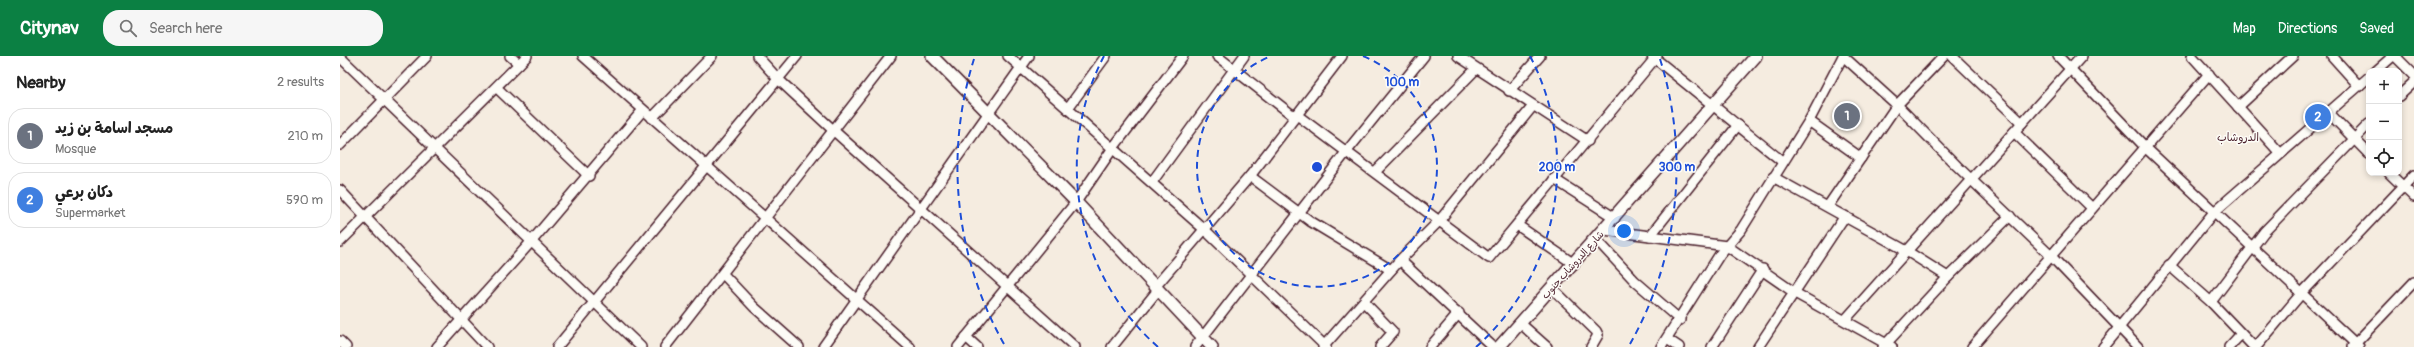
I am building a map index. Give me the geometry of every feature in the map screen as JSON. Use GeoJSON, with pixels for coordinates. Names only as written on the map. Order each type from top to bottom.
{"type":"FeatureCollection","features":[{"type":"Feature","properties":{"kind":"street"},"geometry":{"type":"LineString","coordinates":[[340,145],[427,56]]}},
{"type":"Feature","properties":{"kind":"street"},"geometry":{"type":"LineString","coordinates":[[510,56],[519,64]]}},
{"type":"Feature","properties":{"kind":"street"},"geometry":{"type":"LineString","coordinates":[[340,242],[434,147],[497,88],[527,56]]}},
{"type":"Feature","properties":{"kind":"street"},"geometry":{"type":"LineString","coordinates":[[583,56],[765,220],[910,347]]}},
{"type":"Feature","properties":{"kind":"street"},"geometry":{"type":"LineString","coordinates":[[652,118],[712,56]]}},
{"type":"Feature","properties":{"kind":"street"},"geometry":{"type":"LineString","coordinates":[[757,56],[778,79],[833,130],[1075,347]]}},
{"type":"Feature","properties":{"kind":"street"},"geometry":{"type":"LineString","coordinates":[[557,347],[797,56]]}},
{"type":"Feature","properties":{"kind":"street"},"geometry":{"type":"LineString","coordinates":[[665,347],[765,220],[890,56]]}},
{"type":"Feature","properties":{"kind":"street"},"geometry":{"type":"LineString","coordinates":[[932,56],[1076,202],[1212,347]]}},
{"type":"Feature","properties":{"kind":"street"},"geometry":{"type":"LineString","coordinates":[[1008,56],[1205,230],[1324,346],[1400,260],[1439,221],[1533,106]]}},
{"type":"Feature","properties":{"kind":"street"},"geometry":{"type":"LineString","coordinates":[[823,347],[1029,56]]}},
{"type":"Feature","properties":{"kind":"street"},"geometry":{"type":"LineString","coordinates":[[1068,108],[1106,56]]}},
{"type":"Feature","properties":{"kind":"street"},"geometry":{"type":"LineString","coordinates":[[958,347],[1076,202],[1113,148],[1183,56]]}},
{"type":"Feature","properties":{"kind":"street"},"geometry":{"type":"LineString","coordinates":[[1217,56],[1291,114],[1297,115],[1347,151],[1489,258],[1554,179],[1588,141],[1654,57],[1783,162]]}},
{"type":"Feature","properties":{"kind":"street"},"geometry":{"type":"LineString","coordinates":[[1152,182],[1244,56]]}},
{"type":"Feature","properties":{"kind":"street"},"geometry":{"type":"LineString","coordinates":[[1112,347],[1157,288],[1250,176],[1342,56]]}},
{"type":"Feature","properties":{"kind":"street"},"geometry":{"type":"LineString","coordinates":[[1194,347],[1300,214],[1347,151],[1424,56]]}},
{"type":"Feature","properties":{"kind":"street"},"geometry":{"type":"LineString","coordinates":[[1458,56],[1509,91],[1588,141]]}},
{"type":"Feature","properties":{"kind":"street"},"geometry":{"type":"LineString","coordinates":[[1509,91],[1540,56]]}},
{"type":"Feature","properties":{"kind":"street","name":"شارع الدروشاب جنوب"},"geometry":{"type":"LineString","coordinates":[[1499,347],[1615,218],[1756,56]]}},
{"type":"Feature","properties":{"kind":"street"},"geometry":{"type":"LineString","coordinates":[[1661,347],[1727,246],[1741,230],[1808,121],[1843,56],[1897,104],[1971,179],[2050,255],[2138,347]]}},
{"type":"Feature","properties":{"kind":"street"},"geometry":{"type":"LineString","coordinates":[[1828,206],[1897,104],[1944,56]]}},
{"type":"Feature","properties":{"kind":"street"},"geometry":{"type":"LineString","coordinates":[[1952,56],[2022,123]]}},
{"type":"Feature","properties":{"kind":"street"},"geometry":{"type":"LineString","coordinates":[[2058,56],[2146,148],[2356,346],[2414,282]]}},
{"type":"Feature","properties":{"kind":"street"},"geometry":{"type":"LineString","coordinates":[[1845,320],[1906,250],[2082,56]]}},
{"type":"Feature","properties":{"kind":"street"},"geometry":{"type":"LineString","coordinates":[[2332,56],[2360,86]]}},
{"type":"Feature","properties":{"kind":"street"},"geometry":{"type":"LineString","coordinates":[[2380,68],[2394,56],[2414,75]]}},
{"type":"Feature","properties":{"kind":"street"},"geometry":{"type":"LineString","coordinates":[[340,57],[593,302],[642,347]]}},
{"type":"Feature","properties":{"kind":"street"},"geometry":{"type":"LineString","coordinates":[[2198,58],[2209,74],[2280,153]]}},
{"type":"Feature","properties":{"kind":"street"},"geometry":{"type":"LineString","coordinates":[[2238,107],[2287,58]]}},
{"type":"Feature","properties":{"kind":"street"},"geometry":{"type":"LineString","coordinates":[[1375,172],[1476,69]]}},
{"type":"Feature","properties":{"kind":"street"},"geometry":{"type":"LineString","coordinates":[[1972,347],[2050,255],[2146,148],[2209,74]]}},
{"type":"Feature","properties":{"kind":"street"},"geometry":{"type":"LineString","coordinates":[[2103,347],[2214,212],[2280,153],[2366,80]]}},
{"type":"Feature","properties":{"kind":"street"},"geometry":{"type":"LineString","coordinates":[[2402,93],[2414,82]]}},
{"type":"Feature","properties":{"kind":"street"},"geometry":{"type":"LineString","coordinates":[[497,88],[588,176]]}},
{"type":"Feature","properties":{"kind":"street"},"geometry":{"type":"LineString","coordinates":[[436,347],[532,242],[643,110]]}},
{"type":"Feature","properties":{"kind":"street"},"geometry":{"type":"LineString","coordinates":[[2328,112],[2366,151]]}},
{"type":"Feature","properties":{"kind":"street"},"geometry":{"type":"LineString","coordinates":[[1808,121],[1861,158]]}},
{"type":"Feature","properties":{"kind":"street"},"geometry":{"type":"LineString","coordinates":[[1650,236],[1738,125]]}},
{"type":"Feature","properties":{"kind":"street"},"geometry":{"type":"LineString","coordinates":[[2211,302],[2251,246],[2366,127]]}},
{"type":"Feature","properties":{"kind":"street"},"geometry":{"type":"LineString","coordinates":[[2014,132],[2092,208]]}},
{"type":"Feature","properties":{"kind":"street"},"geometry":{"type":"LineString","coordinates":[[2169,265],[2211,302],[2255,347],[2301,294],[2414,175]]}},
{"type":"Feature","properties":{"kind":"street"},"geometry":{"type":"LineString","coordinates":[[1250,176],[1300,214],[1391,270]]}},
{"type":"Feature","properties":{"kind":"street"},"geometry":{"type":"LineString","coordinates":[[2392,176],[2414,197]]}},
{"type":"Feature","properties":{"kind":"street"},"geometry":{"type":"LineString","coordinates":[[1773,177],[1906,250],[1948,277]]}},
{"type":"Feature","properties":{"kind":"street"},"geometry":{"type":"LineString","coordinates":[[1554,179],[1615,218]]}},
{"type":"Feature","properties":{"kind":"street"},"geometry":{"type":"LineString","coordinates":[[340,190],[488,347]]}},
{"type":"Feature","properties":{"kind":"street"},"geometry":{"type":"LineString","coordinates":[[1762,345],[1845,216]]}},
{"type":"Feature","properties":{"kind":"street"},"geometry":{"type":"LineString","coordinates":[[1604,230],[1727,246],[1795,293],[1845,320],[1887,346],[1948,277],[2010,216]]}},
{"type":"Feature","properties":{"kind":"street"},"geometry":{"type":"LineString","coordinates":[[1517,225],[1574,264]]}},
{"type":"Feature","properties":{"kind":"street"},"geometry":{"type":"LineString","coordinates":[[1596,239],[1635,281],[1680,320]]}},
{"type":"Feature","properties":{"kind":"street"},"geometry":{"type":"LineString","coordinates":[[1400,260],[1459,313],[1493,347]]}},
{"type":"Feature","properties":{"kind":"street"},"geometry":{"type":"LineString","coordinates":[[1712,347],[1762,269]]}},
{"type":"Feature","properties":{"kind":"street"},"geometry":{"type":"LineString","coordinates":[[723,274],[754,307],[799,347]]}},
{"type":"Feature","properties":{"kind":"street"},"geometry":{"type":"LineString","coordinates":[[1552,288],[1596,331],[1598,335],[1597,340],[1590,347]]}},
{"type":"Feature","properties":{"kind":"street"},"geometry":{"type":"LineString","coordinates":[[1364,302],[1393,332],[1380,347]]}},
{"type":"Feature","properties":{"kind":"street"},"geometry":{"type":"LineString","coordinates":[[1430,347],[1459,313]]}},
{"type":"Feature","properties":{"kind":"street"},"geometry":{"type":"LineString","coordinates":[[1520,323],[1547,347]]}},
{"type":"Feature","properties":{"kind":"street"},"geometry":{"type":"LineString","coordinates":[[2229,347],[2241,334]]}},
{"type":"Feature","properties":{"kind":"street"},"geometry":{"type":"LineString","coordinates":[[966,337],[978,347]]}},
{"type":"Feature","properties":{"kind":"street"},"geometry":{"type":"LineString","coordinates":[[1667,339],[1679,347]]}},
{"type":"Feature","properties":{"kind":"street"},"geometry":{"type":"LineString","coordinates":[[340,341],[346,347]]}},
{"type":"Feature","properties":{"kind":"place","name":"مسجد اسامة بن زيد"},"geometry":{"type":"Point","coordinates":[1847,116]}},
{"type":"Feature","properties":{"kind":"place","name":"دكان برعي"},"geometry":{"type":"Point","coordinates":[2318,117]}},
{"type":"Feature","properties":{"kind":"district","name":"الدروشاب"},"geometry":{"type":"Point","coordinates":[2238,137]}}]}
